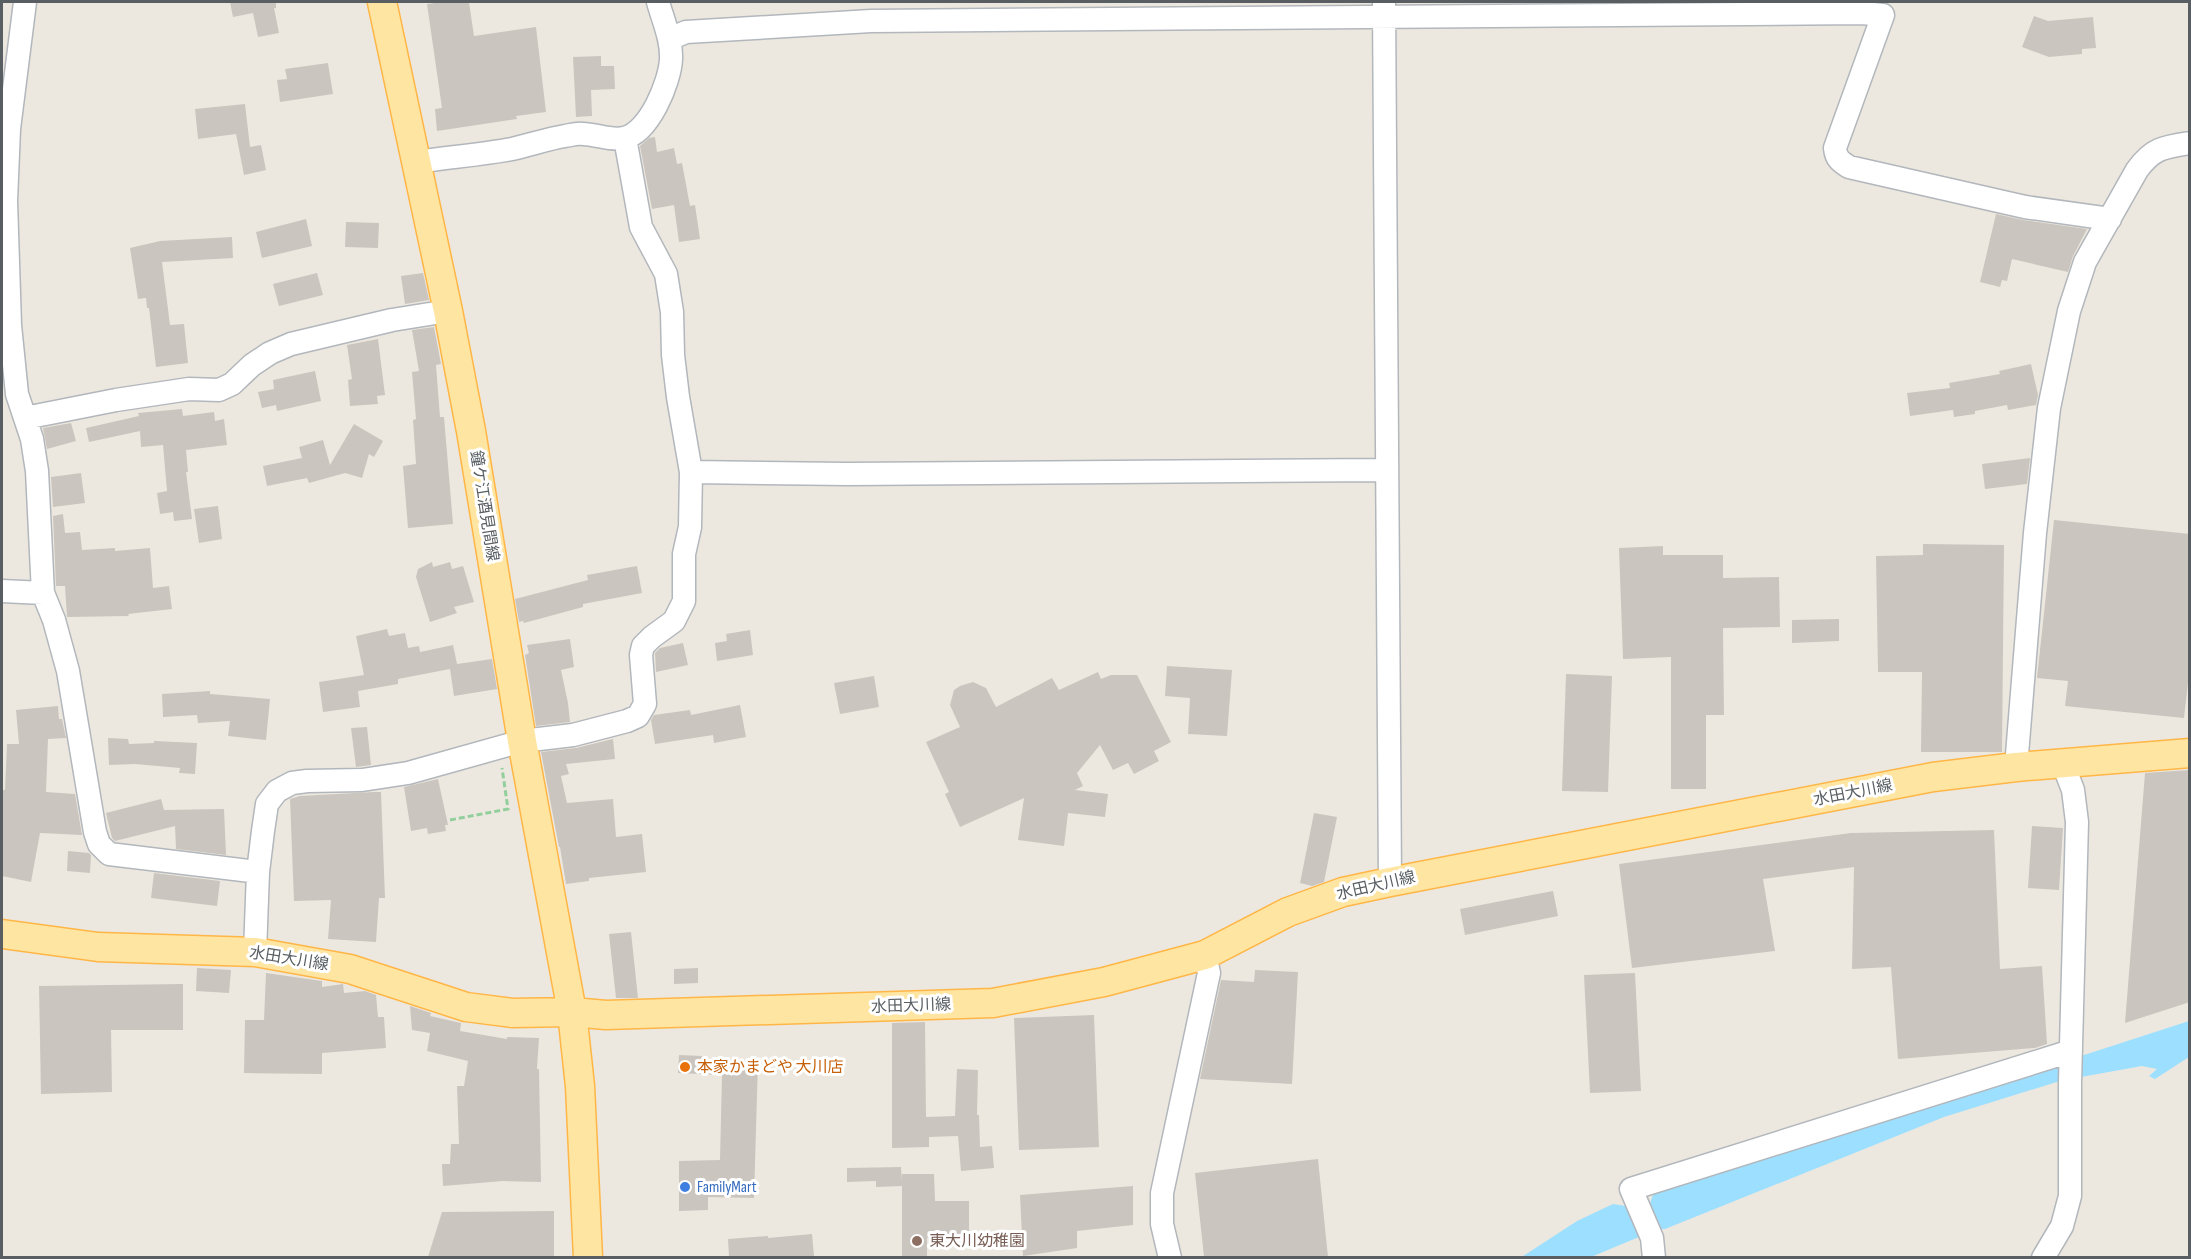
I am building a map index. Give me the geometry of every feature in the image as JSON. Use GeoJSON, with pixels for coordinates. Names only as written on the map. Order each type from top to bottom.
{"type":"FeatureCollection","features":[{"type":"Feature","properties":{"kind":"main road","name":"鐘ケ江酒見間線"},"geometry":{"type":"LineString","coordinates":[[382,2],[448,311],[478,468],[510,744],[547,881],[572,1012]]}},
{"type":"Feature","properties":{"kind":"main road","name":"水田大川線"},"geometry":{"type":"LineString","coordinates":[[2,934],[98,947],[255,952],[350,969],[466,1007],[512,1012],[572,1012],[606,1015],[993,1004],[1104,982],[1205,955],[1295,909],[1343,892],[1390,882],[1934,777],[2016,767],[2190,753]]}},
{"type":"Feature","properties":{"kind":"main road"},"geometry":{"type":"LineString","coordinates":[[572,1012],[580,1086],[588,1257]]}},
{"type":"Feature","properties":{"kind":"street"},"geometry":{"type":"LineString","coordinates":[[25,2],[9,129],[6,201],[10,325],[17,394],[32,439],[37,471],[43,594],[54,620],[68,671],[95,832],[99,844],[109,854],[258,872]]}},
{"type":"Feature","properties":{"kind":"street"},"geometry":{"type":"LineString","coordinates":[[417,162],[511,149],[582,134],[602,138],[625,138],[636,131],[649,117],[658,102],[666,83],[671,59],[669,39],[658,2]]}},
{"type":"Feature","properties":{"kind":"street"},"geometry":{"type":"LineString","coordinates":[[669,39],[686,32],[870,21],[1384,9],[1883,15],[1835,148],[1839,161],[1849,167],[2025,207],[2110,219]]}},
{"type":"Feature","properties":{"kind":"street"},"geometry":{"type":"LineString","coordinates":[[1384,9],[1385,470],[1390,882]]}},
{"type":"Feature","properties":{"kind":"street"},"geometry":{"type":"LineString","coordinates":[[255,952],[258,872],[267,804],[278,791],[292,783],[362,780],[408,773],[510,744],[573,735],[627,721],[638,716],[645,704],[641,656],[643,646],[674,621],[684,602],[684,554],[690,527],[691,472],[678,397],[672,312],[666,274],[641,227],[625,138]]}},
{"type":"Feature","properties":{"kind":"street"},"geometry":{"type":"LineString","coordinates":[[2016,767],[2035,534],[2049,408],[2069,311],[2085,262],[2137,170],[2148,156],[2157,150],[2190,143]]}},
{"type":"Feature","properties":{"kind":"street"},"geometry":{"type":"LineString","coordinates":[[25,418],[116,399],[189,389],[219,390],[232,384],[270,352],[291,344],[392,320],[448,311]]}},
{"type":"Feature","properties":{"kind":"street"},"geometry":{"type":"LineString","coordinates":[[691,472],[860,474],[1385,470]]}},
{"type":"Feature","properties":{"kind":"street"},"geometry":{"type":"LineString","coordinates":[[2,591],[43,594]]}},
{"type":"Feature","properties":{"kind":"street"},"geometry":{"type":"LineString","coordinates":[[2043,1257],[2062,1226],[2070,1196],[2077,822],[2073,790],[2063,764]]}},
{"type":"Feature","properties":{"kind":"street"},"geometry":{"type":"LineString","coordinates":[[1170,1257],[1162,1224],[1162,1194],[1209,973],[1205,955]]}},
{"type":"Feature","properties":{"kind":"street"},"geometry":{"type":"LineString","coordinates":[[1654,1257],[1652,1239],[1630,1189],[2071,1051]]}},
{"type":"Feature","properties":{"kind":"path"},"geometry":{"type":"LineString","coordinates":[[450,820],[508,809],[510,744]]}},
{"type":"Feature","properties":{"kind":"water"},"geometry":{"type":"Polygon","coordinates":[[[2189,1021],[2189,1057],[2155,1079],[2149,1076],[2157,1069],[2142,1066],[2081,1077],[2081,1056],[2189,1021]]]}},
{"type":"Feature","properties":{"kind":"water"},"geometry":{"type":"Polygon","coordinates":[[[2060,1063],[2060,1081],[1944,1117],[1665,1229],[1656,1229],[1652,1219],[1650,1207],[1654,1193],[1885,1122],[2060,1063]]]}},
{"type":"Feature","properties":{"kind":"water"},"geometry":{"type":"Polygon","coordinates":[[[1613,1204],[1626,1206],[1639,1237],[1591,1257],[1520,1258],[1577,1221],[1613,1204]]]}},
{"type":"Feature","properties":{"kind":"building"},"geometry":{"type":"Polygon","coordinates":[[[230,2],[276,2],[276,8],[274,8],[279,33],[258,37],[253,13],[233,17],[230,2]]]}},
{"type":"Feature","properties":{"kind":"building"},"geometry":{"type":"Polygon","coordinates":[[[469,2],[474,36],[536,27],[546,112],[516,116],[517,119],[437,131],[435,109],[442,108],[427,4],[469,2]]]}},
{"type":"Feature","properties":{"kind":"building"},"geometry":{"type":"Polygon","coordinates":[[[2034,16],[2048,21],[2093,17],[2096,48],[2082,49],[2082,54],[2049,57],[2022,47],[2034,16]]]}},
{"type":"Feature","properties":{"kind":"building"},"geometry":{"type":"Polygon","coordinates":[[[601,56],[601,66],[614,66],[615,89],[591,90],[592,116],[576,117],[573,57],[601,56]]]}},
{"type":"Feature","properties":{"kind":"building"},"geometry":{"type":"Polygon","coordinates":[[[328,63],[333,94],[280,102],[277,80],[287,79],[285,69],[328,63]]]}},
{"type":"Feature","properties":{"kind":"building"},"geometry":{"type":"Polygon","coordinates":[[[245,104],[250,147],[261,145],[266,170],[244,175],[236,134],[198,139],[195,109],[245,104]]]}},
{"type":"Feature","properties":{"kind":"building"},"geometry":{"type":"Polygon","coordinates":[[[655,137],[657,152],[674,148],[677,164],[682,163],[690,206],[695,205],[700,239],[679,242],[674,205],[652,209],[640,146],[649,138],[655,137]]]}},
{"type":"Feature","properties":{"kind":"building"},"geometry":{"type":"Polygon","coordinates":[[[1996,214],[2087,229],[2073,256],[2068,272],[2012,259],[2007,281],[2002,280],[2000,287],[1980,282],[1996,214]]]}},
{"type":"Feature","properties":{"kind":"building"},"geometry":{"type":"Polygon","coordinates":[[[306,219],[312,246],[262,258],[256,232],[306,219]]]}},
{"type":"Feature","properties":{"kind":"building"},"geometry":{"type":"Polygon","coordinates":[[[346,222],[379,223],[378,248],[345,247],[346,222]]]}},
{"type":"Feature","properties":{"kind":"building"},"geometry":{"type":"Polygon","coordinates":[[[232,237],[233,258],[162,262],[170,325],[184,324],[188,363],[156,367],[149,308],[147,308],[146,298],[138,299],[130,248],[160,241],[232,237]]]}},
{"type":"Feature","properties":{"kind":"building"},"geometry":{"type":"Polygon","coordinates":[[[317,273],[323,295],[279,306],[273,284],[317,273]]]}},
{"type":"Feature","properties":{"kind":"building"},"geometry":{"type":"Polygon","coordinates":[[[423,273],[429,300],[405,304],[401,276],[423,273]]]}},
{"type":"Feature","properties":{"kind":"building"},"geometry":{"type":"Polygon","coordinates":[[[434,327],[441,364],[436,365],[440,417],[444,417],[453,524],[408,528],[403,466],[416,464],[413,420],[416,419],[412,372],[419,371],[412,330],[434,327]]]}},
{"type":"Feature","properties":{"kind":"building"},"geometry":{"type":"Polygon","coordinates":[[[378,339],[385,395],[377,396],[378,404],[350,406],[348,380],[352,379],[347,345],[378,339]]]}},
{"type":"Feature","properties":{"kind":"building"},"geometry":{"type":"Polygon","coordinates":[[[2031,364],[2038,395],[2036,405],[2008,410],[2007,405],[1954,417],[1953,410],[1910,416],[1907,393],[1950,388],[1949,383],[2000,374],[1999,371],[2031,364]]]}},
{"type":"Feature","properties":{"kind":"building"},"geometry":{"type":"Polygon","coordinates":[[[315,371],[321,401],[277,411],[276,405],[262,408],[258,392],[274,389],[273,380],[315,371]]]}},
{"type":"Feature","properties":{"kind":"building"},"geometry":{"type":"Polygon","coordinates":[[[182,409],[183,416],[214,412],[215,421],[224,419],[227,445],[186,450],[188,472],[186,472],[192,519],[174,521],[173,512],[160,514],[157,493],[167,491],[163,445],[141,447],[140,431],[89,442],[86,428],[139,416],[138,413],[182,409]]]}},
{"type":"Feature","properties":{"kind":"building"},"geometry":{"type":"Polygon","coordinates":[[[71,423],[76,441],[47,449],[43,428],[71,423]]]}},
{"type":"Feature","properties":{"kind":"building"},"geometry":{"type":"Polygon","coordinates":[[[354,424],[383,441],[374,457],[369,454],[362,478],[345,473],[309,483],[307,478],[267,486],[263,466],[302,458],[299,447],[323,440],[330,465],[354,424]]]}},
{"type":"Feature","properties":{"kind":"building"},"geometry":{"type":"Polygon","coordinates":[[[2030,458],[2027,484],[1985,489],[1982,464],[2030,458]]]}},
{"type":"Feature","properties":{"kind":"building"},"geometry":{"type":"Polygon","coordinates":[[[81,473],[85,503],[53,507],[51,477],[81,473]]]}},
{"type":"Feature","properties":{"kind":"building"},"geometry":{"type":"Polygon","coordinates":[[[218,506],[222,539],[199,543],[194,509],[218,506]]]}},
{"type":"Feature","properties":{"kind":"building"},"geometry":{"type":"Polygon","coordinates":[[[63,514],[65,533],[80,532],[82,550],[115,548],[115,551],[150,548],[153,588],[169,586],[172,609],[128,614],[129,616],[67,617],[65,586],[56,586],[53,516],[63,514]]]}},
{"type":"Feature","properties":{"kind":"building"},"geometry":{"type":"Polygon","coordinates":[[[2054,520],[2190,534],[2190,665],[2184,718],[2065,706],[2068,681],[2037,678],[2054,520]]]}},
{"type":"Feature","properties":{"kind":"building"},"geometry":{"type":"Polygon","coordinates":[[[1923,544],[2004,545],[2002,752],[1921,752],[1922,672],[1878,672],[1876,556],[1923,555],[1923,544]]]}},
{"type":"Feature","properties":{"kind":"building"},"geometry":{"type":"Polygon","coordinates":[[[1663,546],[1663,555],[1723,555],[1723,578],[1779,577],[1780,627],[1723,628],[1724,715],[1706,715],[1706,789],[1671,789],[1671,657],[1623,659],[1619,548],[1663,546]]]}},
{"type":"Feature","properties":{"kind":"building"},"geometry":{"type":"Polygon","coordinates":[[[432,562],[433,567],[450,562],[452,569],[463,566],[474,602],[454,607],[457,613],[430,622],[416,577],[418,569],[432,562]]]}},
{"type":"Feature","properties":{"kind":"building"},"geometry":{"type":"Polygon","coordinates":[[[637,566],[642,593],[583,604],[583,607],[524,623],[519,622],[515,599],[588,580],[587,575],[637,566]]]}},
{"type":"Feature","properties":{"kind":"building"},"geometry":{"type":"Polygon","coordinates":[[[1839,619],[1839,641],[1792,643],[1792,620],[1839,619]]]}},
{"type":"Feature","properties":{"kind":"building"},"geometry":{"type":"Polygon","coordinates":[[[387,629],[389,636],[405,633],[408,648],[419,646],[420,652],[453,645],[457,664],[492,659],[497,689],[454,696],[450,669],[398,679],[398,684],[358,691],[360,707],[323,712],[319,682],[364,675],[356,636],[387,629]]]}},
{"type":"Feature","properties":{"kind":"building"},"geometry":{"type":"Polygon","coordinates":[[[750,630],[753,655],[717,661],[715,643],[727,641],[726,634],[750,630]]]}},
{"type":"Feature","properties":{"kind":"building"},"geometry":{"type":"Polygon","coordinates":[[[570,639],[574,667],[561,670],[570,722],[536,726],[525,655],[529,653],[527,645],[570,639]]]}},
{"type":"Feature","properties":{"kind":"building"},"geometry":{"type":"Polygon","coordinates":[[[683,643],[688,665],[656,672],[655,653],[660,648],[683,643]]]}},
{"type":"Feature","properties":{"kind":"building"},"geometry":{"type":"Polygon","coordinates":[[[1167,666],[1232,670],[1227,736],[1188,734],[1190,698],[1165,696],[1167,666]]]}},
{"type":"Feature","properties":{"kind":"building"},"geometry":{"type":"Polygon","coordinates":[[[1098,672],[1101,679],[1111,675],[1137,675],[1171,742],[1154,751],[1159,761],[1134,774],[1128,763],[1113,770],[1100,745],[1077,773],[1083,786],[1075,790],[1108,794],[1105,817],[1068,813],[1064,846],[1018,840],[1024,798],[960,827],[945,794],[949,792],[926,742],[960,727],[950,705],[954,690],[973,682],[986,688],[996,707],[1052,678],[1059,690],[1098,672]]]}},
{"type":"Feature","properties":{"kind":"building"},"geometry":{"type":"Polygon","coordinates":[[[1566,674],[1612,676],[1608,792],[1562,791],[1566,674]]]}},
{"type":"Feature","properties":{"kind":"building"},"geometry":{"type":"Polygon","coordinates":[[[874,676],[879,707],[840,714],[834,683],[874,676]]]}},
{"type":"Feature","properties":{"kind":"building"},"geometry":{"type":"Polygon","coordinates":[[[210,691],[210,694],[270,699],[266,740],[228,736],[230,721],[198,723],[197,715],[163,717],[162,694],[210,691]]]}},
{"type":"Feature","properties":{"kind":"building"},"geometry":{"type":"Polygon","coordinates":[[[740,705],[746,737],[714,743],[713,735],[655,744],[651,720],[654,715],[690,710],[691,715],[740,705]]]}},
{"type":"Feature","properties":{"kind":"building"},"geometry":{"type":"Polygon","coordinates":[[[58,706],[59,719],[62,719],[66,738],[48,739],[46,792],[75,794],[82,835],[40,833],[31,882],[2,876],[2,790],[5,790],[7,744],[19,744],[16,710],[58,706]]]}},
{"type":"Feature","properties":{"kind":"building"},"geometry":{"type":"Polygon","coordinates":[[[367,727],[371,765],[356,767],[351,728],[367,727]]]}},
{"type":"Feature","properties":{"kind":"building"},"geometry":{"type":"Polygon","coordinates":[[[108,738],[128,739],[129,744],[154,743],[154,741],[197,743],[195,774],[179,773],[180,768],[135,764],[109,765],[108,738]]]}},
{"type":"Feature","properties":{"kind":"building"},"geometry":{"type":"Polygon","coordinates":[[[613,739],[615,759],[566,764],[569,774],[561,776],[567,803],[613,799],[616,837],[642,834],[646,872],[589,878],[589,881],[566,884],[541,752],[576,748],[613,739]]]}},
{"type":"Feature","properties":{"kind":"building"},"geometry":{"type":"Polygon","coordinates":[[[2190,770],[2190,1002],[2125,1023],[2145,773],[2190,770]]]}},
{"type":"Feature","properties":{"kind":"building"},"geometry":{"type":"Polygon","coordinates":[[[438,779],[448,825],[445,825],[446,831],[428,834],[427,828],[411,831],[404,787],[438,779]]]}},
{"type":"Feature","properties":{"kind":"building"},"geometry":{"type":"Polygon","coordinates":[[[381,792],[385,898],[379,898],[376,942],[328,939],[331,900],[294,901],[290,799],[300,796],[381,792]]]}},
{"type":"Feature","properties":{"kind":"building"},"geometry":{"type":"Polygon","coordinates":[[[161,799],[164,810],[224,809],[226,855],[176,849],[175,826],[115,841],[112,838],[106,813],[161,799]]]}},
{"type":"Feature","properties":{"kind":"building"},"geometry":{"type":"Polygon","coordinates":[[[1314,813],[1337,817],[1324,882],[1312,886],[1300,883],[1314,813]]]}},
{"type":"Feature","properties":{"kind":"building"},"geometry":{"type":"Polygon","coordinates":[[[2032,826],[2063,828],[2059,890],[2028,888],[2032,826]]]}},
{"type":"Feature","properties":{"kind":"building"},"geometry":{"type":"Polygon","coordinates":[[[1994,830],[2000,969],[2042,966],[2047,1044],[2035,1048],[1898,1059],[1891,967],[1852,969],[1854,867],[1763,879],[1775,951],[1632,968],[1619,864],[1851,833],[1994,830]]]}},
{"type":"Feature","properties":{"kind":"building"},"geometry":{"type":"Polygon","coordinates":[[[68,851],[91,855],[90,873],[67,871],[68,851]]]}},
{"type":"Feature","properties":{"kind":"building"},"geometry":{"type":"Polygon","coordinates":[[[154,873],[220,881],[217,906],[151,898],[154,873]]]}},
{"type":"Feature","properties":{"kind":"building"},"geometry":{"type":"Polygon","coordinates":[[[1553,891],[1558,916],[1465,935],[1460,909],[1553,891]]]}},
{"type":"Feature","properties":{"kind":"building"},"geometry":{"type":"Polygon","coordinates":[[[631,932],[638,998],[616,998],[609,934],[631,932]]]}},
{"type":"Feature","properties":{"kind":"building"},"geometry":{"type":"Polygon","coordinates":[[[197,968],[231,970],[229,993],[196,991],[197,968]]]}},
{"type":"Feature","properties":{"kind":"building"},"geometry":{"type":"Polygon","coordinates":[[[698,968],[698,983],[674,984],[674,969],[698,968]]]}},
{"type":"Feature","properties":{"kind":"building"},"geometry":{"type":"Polygon","coordinates":[[[1255,970],[1298,972],[1292,1084],[1200,1079],[1221,980],[1254,982],[1255,970]]]}},
{"type":"Feature","properties":{"kind":"building"},"geometry":{"type":"Polygon","coordinates":[[[266,973],[322,981],[322,987],[343,984],[344,993],[365,991],[376,995],[378,1017],[384,1017],[386,1048],[322,1053],[322,1074],[244,1073],[245,1020],[264,1020],[266,973]]]}},
{"type":"Feature","properties":{"kind":"building"},"geometry":{"type":"Polygon","coordinates":[[[1635,973],[1641,1091],[1590,1093],[1584,975],[1635,973]]]}},
{"type":"Feature","properties":{"kind":"building"},"geometry":{"type":"Polygon","coordinates":[[[183,984],[183,1030],[111,1030],[112,1092],[41,1094],[39,986],[183,984]]]}},
{"type":"Feature","properties":{"kind":"building"},"geometry":{"type":"Polygon","coordinates":[[[410,1006],[431,1013],[430,1016],[461,1023],[460,1031],[507,1039],[507,1037],[539,1038],[537,1069],[539,1069],[541,1182],[503,1181],[443,1186],[442,1164],[450,1164],[451,1144],[459,1144],[457,1086],[464,1086],[468,1061],[427,1051],[430,1033],[412,1030],[410,1006]]]}},
{"type":"Feature","properties":{"kind":"building"},"geometry":{"type":"Polygon","coordinates":[[[1094,1015],[1099,1147],[1019,1150],[1014,1018],[1094,1015]]]}},
{"type":"Feature","properties":{"kind":"building"},"geometry":{"type":"Polygon","coordinates":[[[925,1022],[926,1117],[955,1116],[957,1069],[978,1070],[977,1115],[979,1115],[980,1147],[992,1146],[994,1168],[961,1171],[958,1136],[929,1137],[929,1147],[892,1148],[892,1023],[925,1022]]]}},
{"type":"Feature","properties":{"kind":"building"},"geometry":{"type":"Polygon","coordinates":[[[679,1055],[703,1056],[702,1060],[758,1061],[754,1198],[708,1197],[708,1210],[679,1211],[679,1161],[720,1160],[722,1075],[678,1073],[679,1055]]]}},
{"type":"Feature","properties":{"kind":"building"},"geometry":{"type":"Polygon","coordinates":[[[1318,1159],[1328,1257],[1204,1257],[1195,1173],[1318,1159]]]}},
{"type":"Feature","properties":{"kind":"building"},"geometry":{"type":"Polygon","coordinates":[[[901,1167],[902,1181],[902,1174],[934,1174],[935,1201],[969,1201],[969,1238],[927,1238],[927,1257],[902,1257],[902,1186],[876,1187],[876,1181],[847,1182],[847,1168],[901,1167]]]}},
{"type":"Feature","properties":{"kind":"building"},"geometry":{"type":"Polygon","coordinates":[[[1133,1186],[1133,1225],[1077,1231],[1077,1248],[1023,1256],[1020,1195],[1133,1186]]]}},
{"type":"Feature","properties":{"kind":"building"},"geometry":{"type":"Polygon","coordinates":[[[554,1211],[554,1257],[428,1257],[442,1212],[554,1211]]]}},
{"type":"Feature","properties":{"kind":"building"},"geometry":{"type":"Polygon","coordinates":[[[812,1234],[814,1256],[729,1257],[728,1239],[812,1234]]]}},
{"type":"Feature","properties":{"kind":"place","name":"本家かまどや 大川店"},"geometry":{"type":"Point","coordinates":[685,1067]}},
{"type":"Feature","properties":{"kind":"place","name":"FamilyMart"},"geometry":{"type":"Point","coordinates":[685,1187]}},
{"type":"Feature","properties":{"kind":"place","name":"東大川幼稚園"},"geometry":{"type":"Point","coordinates":[917,1241]}}]}
